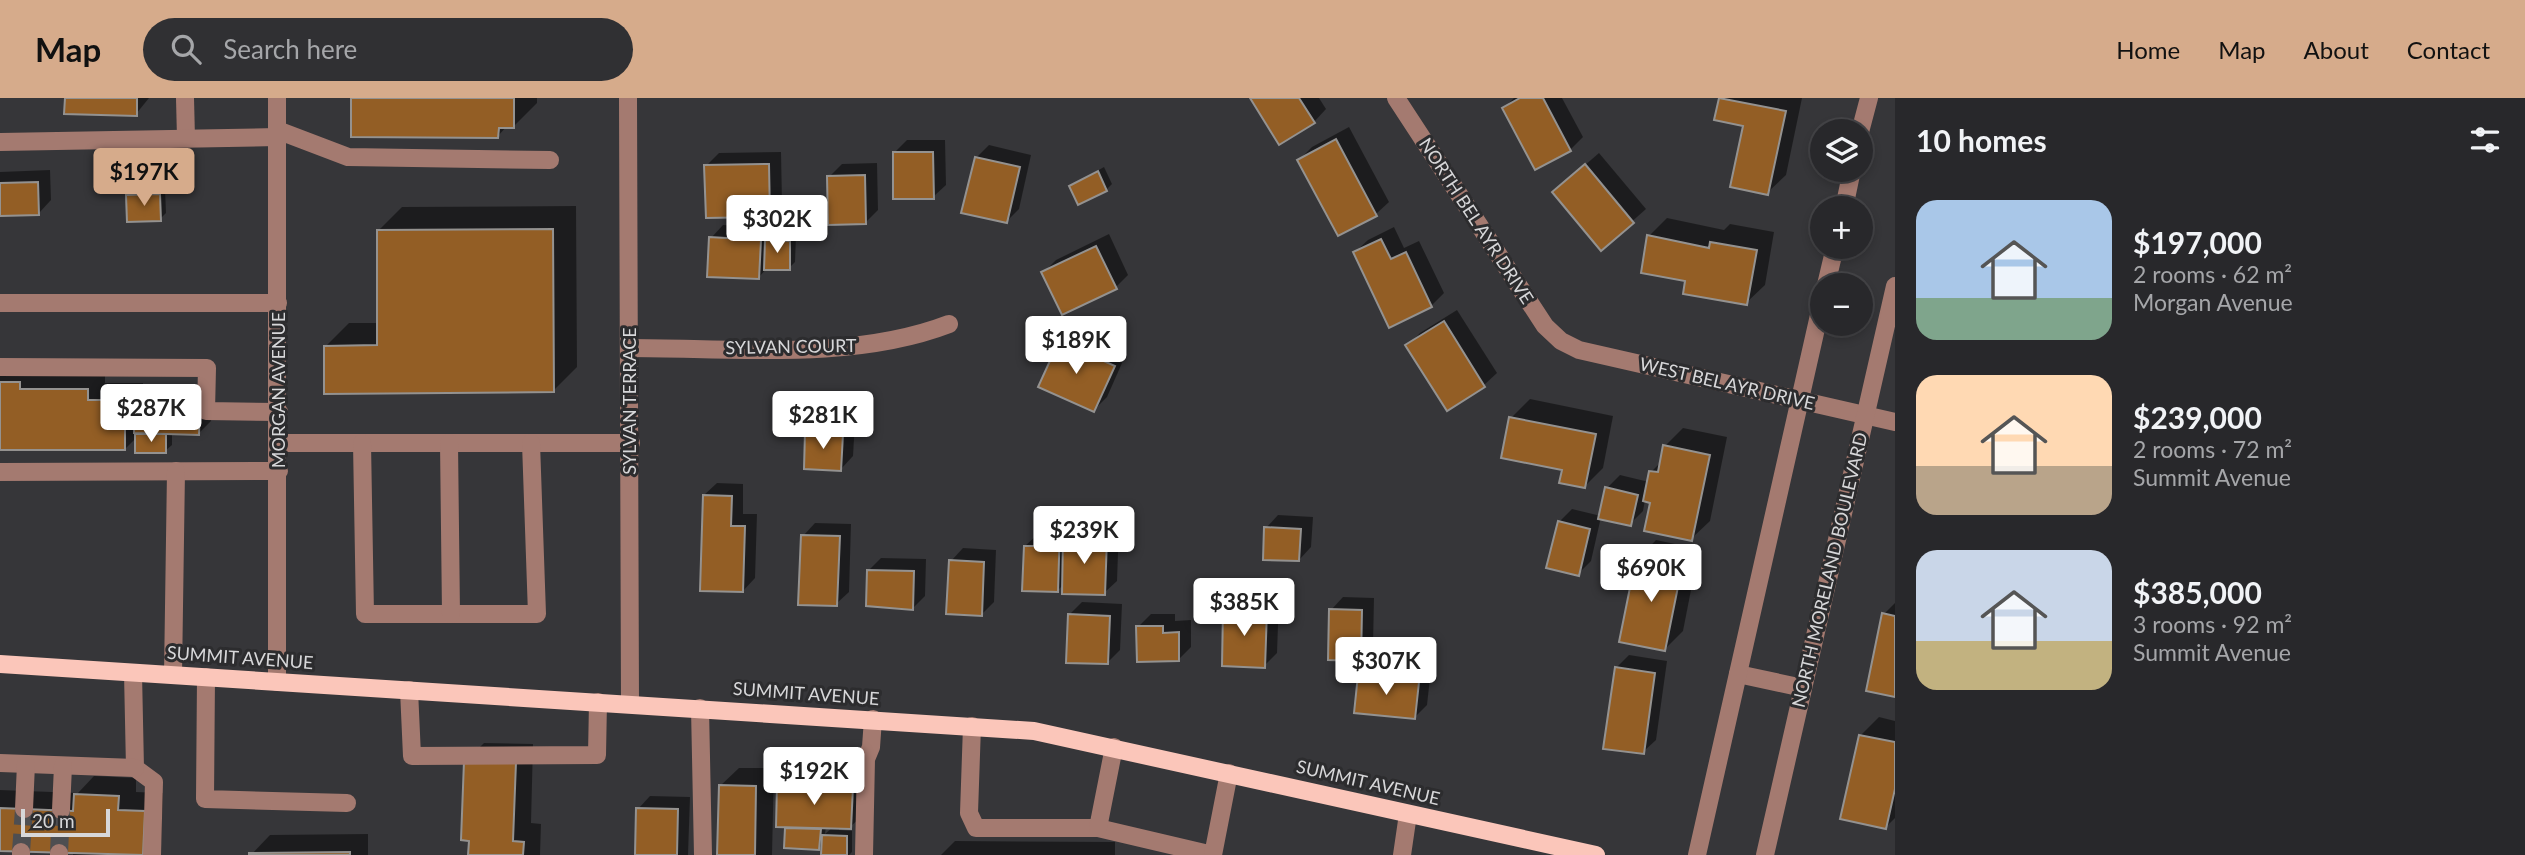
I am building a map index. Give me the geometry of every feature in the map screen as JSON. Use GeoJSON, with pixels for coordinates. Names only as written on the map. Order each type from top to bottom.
{"type":"FeatureCollection","features":[{"type":"Feature","properties":{"kind":"main road","name":"SUMMIT AVENUE"},"geometry":{"type":"LineString","coordinates":[[0,664],[1034,731],[1596,855]]}},
{"type":"Feature","properties":{"kind":"street"},"geometry":{"type":"LineString","coordinates":[[185,98],[186,138]]}},
{"type":"Feature","properties":{"kind":"street","name":"MORGAN AVENUE"},"geometry":{"type":"LineString","coordinates":[[277,98],[277,682]]}},
{"type":"Feature","properties":{"kind":"street","name":"SYLVAN TERRACE"},"geometry":{"type":"LineString","coordinates":[[628,98],[630,704]]}},
{"type":"Feature","properties":{"kind":"street","name":"NORTH BEL AYR DRIVE"},"geometry":{"type":"LineString","coordinates":[[1396,98],[1500,261],[1545,326],[1561,341]]}},
{"type":"Feature","properties":{"kind":"street"},"geometry":{"type":"LineString","coordinates":[[1863,119],[1869,98]]}},
{"type":"Feature","properties":{"kind":"street"},"geometry":{"type":"LineString","coordinates":[[0,142],[277,133],[348,157],[550,160]]}},
{"type":"Feature","properties":{"kind":"street","name":"NORTH MORELAND BOULEVARD"},"geometry":{"type":"LineString","coordinates":[[1765,855],[1895,286]]}},
{"type":"Feature","properties":{"kind":"street"},"geometry":{"type":"LineString","coordinates":[[0,303],[278,303]]}},
{"type":"Feature","properties":{"kind":"street","name":"SYLVAN COURT"},"geometry":{"type":"LineString","coordinates":[[630,348],[872,345],[920,335],[950,324]]}},
{"type":"Feature","properties":{"kind":"street"},"geometry":{"type":"LineString","coordinates":[[1697,855],[1814,336]]}},
{"type":"Feature","properties":{"kind":"street","name":"WEST BEL AYR DRIVE"},"geometry":{"type":"LineString","coordinates":[[1561,341],[1579,350],[1895,422]]}},
{"type":"Feature","properties":{"kind":"street"},"geometry":{"type":"LineString","coordinates":[[0,368],[207,368],[206,411],[279,412]]}},
{"type":"Feature","properties":{"kind":"street"},"geometry":{"type":"LineString","coordinates":[[279,443],[631,443]]}},
{"type":"Feature","properties":{"kind":"street"},"geometry":{"type":"LineString","coordinates":[[362,443],[365,614],[537,614],[531,443]]}},
{"type":"Feature","properties":{"kind":"street"},"geometry":{"type":"LineString","coordinates":[[449,443],[451,614]]}},
{"type":"Feature","properties":{"kind":"street"},"geometry":{"type":"LineString","coordinates":[[173,675],[176,471]]}},
{"type":"Feature","properties":{"kind":"street"},"geometry":{"type":"LineString","coordinates":[[0,472],[279,471]]}},
{"type":"Feature","properties":{"kind":"street"},"geometry":{"type":"LineString","coordinates":[[133,673],[135,768]]}},
{"type":"Feature","properties":{"kind":"street"},"geometry":{"type":"LineString","coordinates":[[1738,674],[1803,688]]}},
{"type":"Feature","properties":{"kind":"street"},"geometry":{"type":"LineString","coordinates":[[206,677],[205,799],[347,803]]}},
{"type":"Feature","properties":{"kind":"street"},"geometry":{"type":"LineString","coordinates":[[409,690],[412,756],[597,755],[598,702]]}},
{"type":"Feature","properties":{"kind":"street"},"geometry":{"type":"LineString","coordinates":[[700,708],[703,855]]}},
{"type":"Feature","properties":{"kind":"street"},"geometry":{"type":"LineString","coordinates":[[864,855],[866,759],[871,747],[873,719]]}},
{"type":"Feature","properties":{"kind":"street"},"geometry":{"type":"LineString","coordinates":[[972,726],[969,813],[976,828],[1098,828],[1213,855],[1229,773]]}},
{"type":"Feature","properties":{"kind":"street"},"geometry":{"type":"LineString","coordinates":[[1098,828],[1114,747]]}},
{"type":"Feature","properties":{"kind":"street"},"geometry":{"type":"LineString","coordinates":[[0,763],[135,768],[154,782],[152,855]]}},
{"type":"Feature","properties":{"kind":"street"},"geometry":{"type":"LineString","coordinates":[[24,809],[26,764]]}},
{"type":"Feature","properties":{"kind":"street"},"geometry":{"type":"LineString","coordinates":[[61,810],[63,766]]}},
{"type":"Feature","properties":{"kind":"street"},"geometry":{"type":"LineString","coordinates":[[1402,855],[1408,814]]}},
{"type":"Feature","properties":{"kind":"building"},"geometry":{"type":"Polygon","coordinates":[[[65,98],[137,98],[137,116],[64,114],[65,98]]]}},
{"type":"Feature","properties":{"kind":"building"},"geometry":{"type":"Polygon","coordinates":[[[351,98],[514,98],[514,128],[499,128],[498,138],[351,137],[351,98]]]}},
{"type":"Feature","properties":{"kind":"building"},"geometry":{"type":"Polygon","coordinates":[[[1250,98],[1299,98],[1315,123],[1279,145],[1250,98]]]}},
{"type":"Feature","properties":{"kind":"building"},"geometry":{"type":"Polygon","coordinates":[[[1520,98],[1543,98],[1571,151],[1535,170],[1502,108],[1520,98]]]}},
{"type":"Feature","properties":{"kind":"building"},"geometry":{"type":"Polygon","coordinates":[[[1719,98],[1786,111],[1768,195],[1730,187],[1743,126],[1714,120],[1719,98]]]}},
{"type":"Feature","properties":{"kind":"building"},"geometry":{"type":"Polygon","coordinates":[[[1336,139],[1377,216],[1338,236],[1297,160],[1336,139]]]}},
{"type":"Feature","properties":{"kind":"building"},"geometry":{"type":"Polygon","coordinates":[[[893,152],[933,152],[934,199],[893,199],[893,152]]]}},
{"type":"Feature","properties":{"kind":"building"},"geometry":{"type":"Polygon","coordinates":[[[975,157],[1020,167],[1007,223],[961,213],[975,157]]]}},
{"type":"Feature","properties":{"kind":"building"},"geometry":{"type":"Polygon","coordinates":[[[769,164],[770,217],[706,218],[704,165],[769,164]]]}},
{"type":"Feature","properties":{"kind":"building"},"geometry":{"type":"Polygon","coordinates":[[[1585,164],[1634,223],[1601,251],[1552,192],[1585,164]]]}},
{"type":"Feature","properties":{"kind":"building"},"geometry":{"type":"Polygon","coordinates":[[[1098,171],[1107,191],[1078,205],[1069,186],[1098,171]]]}},
{"type":"Feature","properties":{"kind":"building"},"geometry":{"type":"Polygon","coordinates":[[[865,175],[866,224],[828,225],[827,176],[865,175]]]}},
{"type":"Feature","properties":{"kind":"building"},"geometry":{"type":"Polygon","coordinates":[[[38,182],[39,215],[0,216],[0,183],[38,182]]]}},
{"type":"Feature","properties":{"kind":"building"},"geometry":{"type":"Polygon","coordinates":[[[160,194],[161,221],[127,222],[126,195],[160,194]]]}},
{"type":"Feature","properties":{"kind":"building"},"geometry":{"type":"Polygon","coordinates":[[[553,229],[554,392],[324,394],[324,346],[377,345],[377,230],[553,229]]]}},
{"type":"Feature","properties":{"kind":"building"},"geometry":{"type":"Polygon","coordinates":[[[1647,235],[1709,248],[1710,242],[1757,250],[1747,305],[1683,294],[1685,281],[1641,273],[1647,235]]]}},
{"type":"Feature","properties":{"kind":"building"},"geometry":{"type":"Polygon","coordinates":[[[709,237],[761,240],[759,279],[707,277],[709,237]]]}},
{"type":"Feature","properties":{"kind":"building"},"geometry":{"type":"Polygon","coordinates":[[[1381,239],[1391,259],[1406,252],[1432,307],[1389,328],[1353,252],[1381,239]]]}},
{"type":"Feature","properties":{"kind":"building"},"geometry":{"type":"Polygon","coordinates":[[[765,240],[790,241],[790,270],[764,270],[765,240]]]}},
{"type":"Feature","properties":{"kind":"building"},"geometry":{"type":"Polygon","coordinates":[[[1096,246],[1117,289],[1062,315],[1041,272],[1096,246]]]}},
{"type":"Feature","properties":{"kind":"building"},"geometry":{"type":"Polygon","coordinates":[[[1444,321],[1485,387],[1447,411],[1405,345],[1444,321]]]}},
{"type":"Feature","properties":{"kind":"building"},"geometry":{"type":"Polygon","coordinates":[[[1059,341],[1115,366],[1094,412],[1038,387],[1059,341]]]}},
{"type":"Feature","properties":{"kind":"building"},"geometry":{"type":"Polygon","coordinates":[[[0,382],[20,382],[20,389],[88,389],[88,400],[125,400],[125,450],[0,450],[0,382]]]}},
{"type":"Feature","properties":{"kind":"building"},"geometry":{"type":"Polygon","coordinates":[[[135,399],[200,400],[199,435],[134,433],[135,399]]]}},
{"type":"Feature","properties":{"kind":"building"},"geometry":{"type":"Polygon","coordinates":[[[1509,417],[1596,434],[1585,488],[1559,483],[1562,470],[1501,458],[1509,417]]]}},
{"type":"Feature","properties":{"kind":"building"},"geometry":{"type":"Polygon","coordinates":[[[805,432],[843,434],[841,471],[804,469],[805,432]]]}},
{"type":"Feature","properties":{"kind":"building"},"geometry":{"type":"Polygon","coordinates":[[[135,434],[166,434],[166,453],[135,453],[135,434]]]}},
{"type":"Feature","properties":{"kind":"building"},"geometry":{"type":"Polygon","coordinates":[[[1663,445],[1710,455],[1692,541],[1644,531],[1650,503],[1643,501],[1649,471],[1658,472],[1663,445]]]}},
{"type":"Feature","properties":{"kind":"building"},"geometry":{"type":"Polygon","coordinates":[[[1605,487],[1638,495],[1631,526],[1598,519],[1605,487]]]}},
{"type":"Feature","properties":{"kind":"building"},"geometry":{"type":"Polygon","coordinates":[[[703,495],[732,496],[731,526],[745,526],[743,592],[700,591],[703,495]]]}},
{"type":"Feature","properties":{"kind":"building"},"geometry":{"type":"Polygon","coordinates":[[[1558,521],[1590,529],[1579,576],[1546,568],[1558,521]]]}},
{"type":"Feature","properties":{"kind":"building"},"geometry":{"type":"Polygon","coordinates":[[[1037,524],[1060,525],[1058,592],[1022,591],[1024,546],[1036,546],[1037,524]]]}},
{"type":"Feature","properties":{"kind":"building"},"geometry":{"type":"Polygon","coordinates":[[[1264,527],[1301,529],[1299,561],[1263,560],[1264,527]]]}},
{"type":"Feature","properties":{"kind":"building"},"geometry":{"type":"Polygon","coordinates":[[[801,535],[840,536],[837,606],[798,605],[801,535]]]}},
{"type":"Feature","properties":{"kind":"building"},"geometry":{"type":"Polygon","coordinates":[[[1063,536],[1107,538],[1105,595],[1062,594],[1063,536]]]}},
{"type":"Feature","properties":{"kind":"building"},"geometry":{"type":"Polygon","coordinates":[[[1636,558],[1682,567],[1665,651],[1619,642],[1636,558]]]}},
{"type":"Feature","properties":{"kind":"building"},"geometry":{"type":"Polygon","coordinates":[[[949,560],[984,562],[982,616],[946,614],[949,560]]]}},
{"type":"Feature","properties":{"kind":"building"},"geometry":{"type":"Polygon","coordinates":[[[867,570],[914,571],[913,610],[866,606],[867,570]]]}},
{"type":"Feature","properties":{"kind":"building"},"geometry":{"type":"Polygon","coordinates":[[[1223,609],[1267,610],[1265,668],[1222,666],[1223,609]]]}},
{"type":"Feature","properties":{"kind":"building"},"geometry":{"type":"Polygon","coordinates":[[[1329,609],[1362,610],[1361,661],[1328,660],[1329,609]]]}},
{"type":"Feature","properties":{"kind":"building"},"geometry":{"type":"Polygon","coordinates":[[[1882,613],[1895,616],[1895,697],[1866,691],[1882,613]]]}},
{"type":"Feature","properties":{"kind":"building"},"geometry":{"type":"Polygon","coordinates":[[[1068,614],[1110,616],[1108,664],[1066,663],[1068,614]]]}},
{"type":"Feature","properties":{"kind":"building"},"geometry":{"type":"Polygon","coordinates":[[[1136,626],[1163,626],[1163,633],[1179,632],[1179,661],[1137,662],[1136,626]]]}},
{"type":"Feature","properties":{"kind":"building"},"geometry":{"type":"Polygon","coordinates":[[[1615,667],[1655,673],[1644,754],[1603,749],[1615,667]]]}},
{"type":"Feature","properties":{"kind":"building"},"geometry":{"type":"Polygon","coordinates":[[[1358,675],[1419,682],[1415,719],[1354,713],[1358,675]]]}},
{"type":"Feature","properties":{"kind":"building"},"geometry":{"type":"Polygon","coordinates":[[[1859,735],[1895,742],[1895,789],[1886,829],[1840,819],[1859,735]]]}},
{"type":"Feature","properties":{"kind":"building"},"geometry":{"type":"Polygon","coordinates":[[[464,761],[516,762],[513,841],[524,842],[523,855],[468,855],[469,841],[461,840],[464,761]]]}},
{"type":"Feature","properties":{"kind":"building"},"geometry":{"type":"Polygon","coordinates":[[[777,784],[853,787],[851,829],[776,827],[777,784]]]}},
{"type":"Feature","properties":{"kind":"building"},"geometry":{"type":"Polygon","coordinates":[[[719,785],[756,786],[755,855],[717,855],[719,785]]]}},
{"type":"Feature","properties":{"kind":"building"},"geometry":{"type":"Polygon","coordinates":[[[74,794],[119,796],[118,810],[145,811],[143,855],[0,851],[0,808],[73,811],[74,794]]]}},
{"type":"Feature","properties":{"kind":"building"},"geometry":{"type":"Polygon","coordinates":[[[636,808],[678,809],[677,855],[635,855],[636,808]]]}},
{"type":"Feature","properties":{"kind":"building"},"geometry":{"type":"Polygon","coordinates":[[[785,828],[821,829],[819,850],[784,848],[785,828]]]}},
{"type":"Feature","properties":{"kind":"building"},"geometry":{"type":"Polygon","coordinates":[[[822,835],[847,836],[847,855],[821,855],[822,835]]]}},
{"type":"Feature","properties":{"kind":"building"},"geometry":{"type":"Polygon","coordinates":[[[350,852],[350,855],[249,855],[249,853],[350,852]]]}},
{"type":"Feature","properties":{"kind":"tunnel"},"geometry":{"type":"LineString","coordinates":[[21,852],[24,809]]}},
{"type":"Feature","properties":{"kind":"tunnel"},"geometry":{"type":"LineString","coordinates":[[59,853],[61,810]]}}]}
